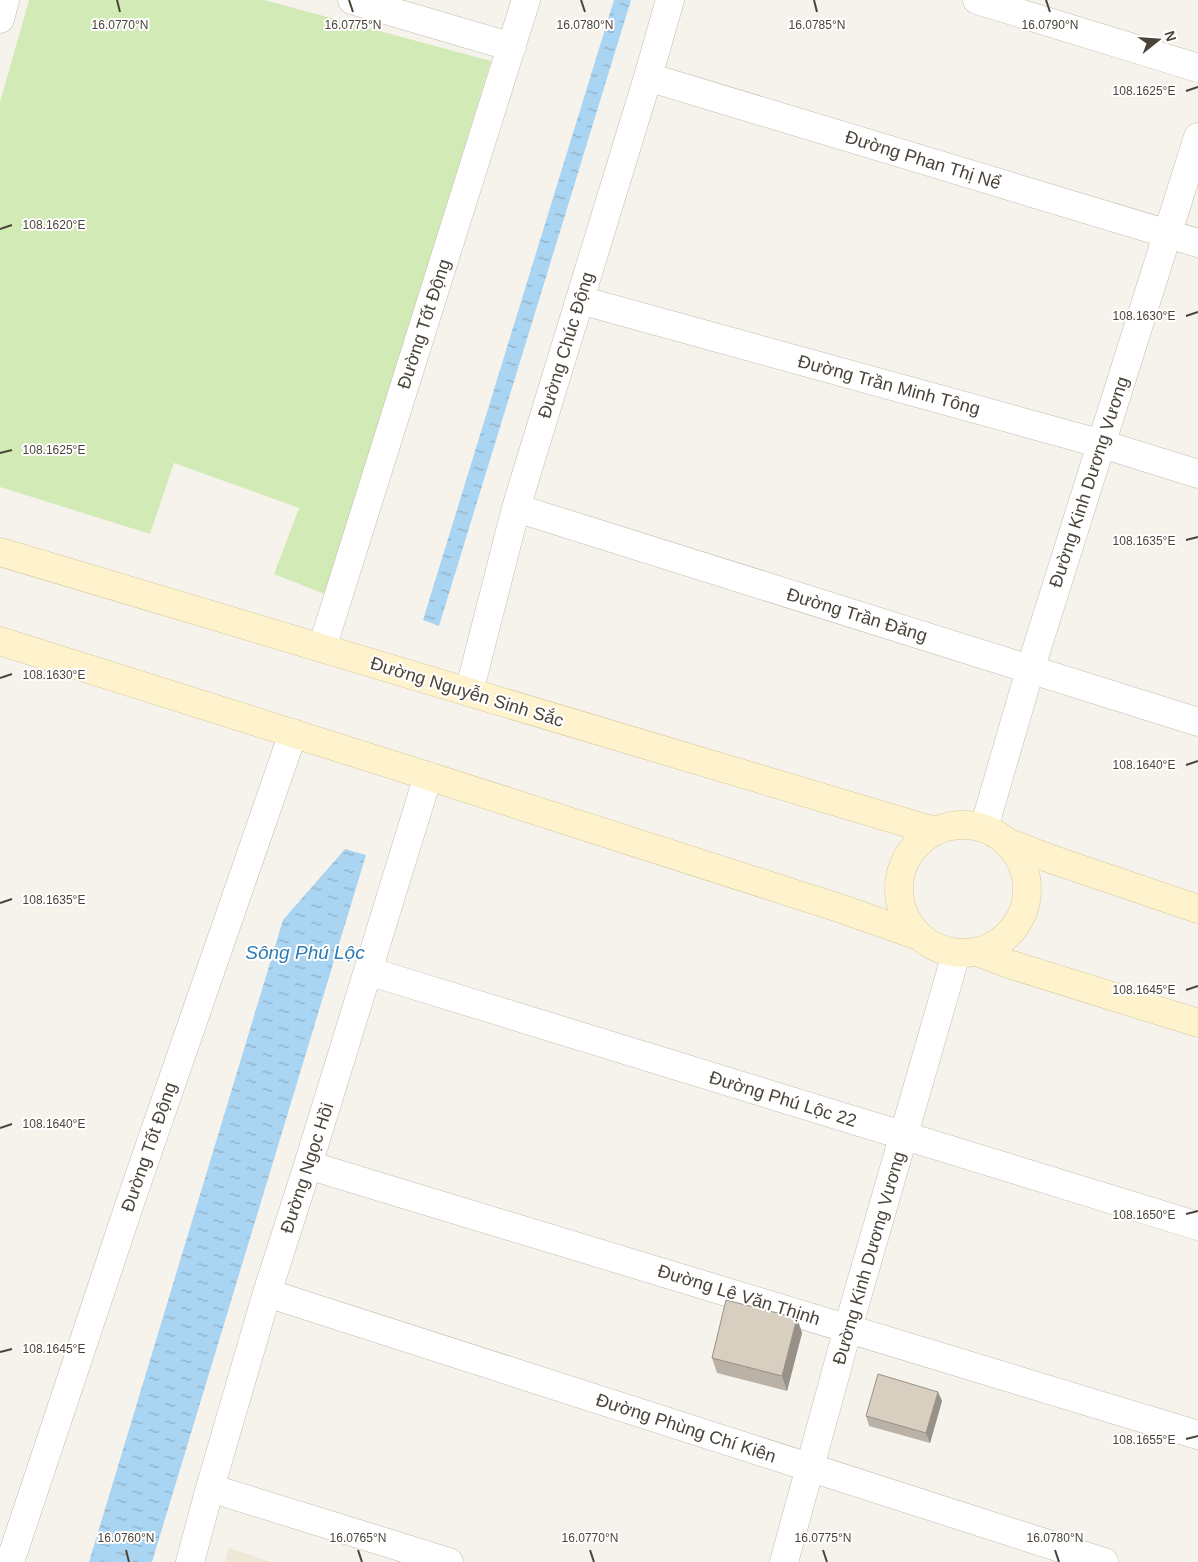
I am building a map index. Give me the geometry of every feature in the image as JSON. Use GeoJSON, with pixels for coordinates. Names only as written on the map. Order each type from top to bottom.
{"type":"FeatureCollection","features":[{"type":"Feature","properties":{"kind":"main road","name":"Đường Nguyễn Sinh Sắc"},"geometry":{"type":"LineString","coordinates":[[0,552],[934,831]]}},
{"type":"Feature","properties":{"kind":"main road"},"geometry":{"type":"LineString","coordinates":[[0,641],[839,908],[916,935],[934,947],[1009,964],[1198,1023]]}},
{"type":"Feature","properties":{"kind":"main road"},"geometry":{"type":"LineString","coordinates":[[916,935],[906,921],[900,904],[898,887],[901,870],[908,854],[920,841],[934,831],[959,824],[996,835],[1051,859],[1198,908]]}},
{"type":"Feature","properties":{"kind":"main road"},"geometry":{"type":"LineString","coordinates":[[966,953],[996,945],[1011,933],[1022,916],[1026,896],[1026,876],[1019,858],[996,835]]}},
{"type":"Feature","properties":{"kind":"street"},"geometry":{"type":"LineString","coordinates":[[0,19],[5,0]]}},
{"type":"Feature","properties":{"kind":"street"},"geometry":{"type":"LineString","coordinates":[[352,0],[512,47]]}},
{"type":"Feature","properties":{"kind":"street","name":"Đường Tốt Động"},"geometry":{"type":"LineString","coordinates":[[322,648],[526,0]]}},
{"type":"Feature","properties":{"kind":"street","name":"Đường Chúc Động"},"geometry":{"type":"LineString","coordinates":[[469,692],[516,508],[670,0]]}},
{"type":"Feature","properties":{"kind":"street"},"geometry":{"type":"LineString","coordinates":[[977,0],[1198,68]]}},
{"type":"Feature","properties":{"kind":"street","name":"Đường Phan Thị Nể"},"geometry":{"type":"LineString","coordinates":[[648,77],[1198,243]]}},
{"type":"Feature","properties":{"kind":"street","name":"Đường Kinh Dương Vương"},"geometry":{"type":"LineString","coordinates":[[996,835],[1030,670],[1198,137]]}},
{"type":"Feature","properties":{"kind":"street","name":"Đường Trần Minh Tông"},"geometry":{"type":"LineString","coordinates":[[580,300],[1102,444],[1198,474]]}},
{"type":"Feature","properties":{"kind":"street","name":"Đường Trần Đăng"},"geometry":{"type":"LineString","coordinates":[[516,508],[1198,722]]}},
{"type":"Feature","properties":{"kind":"street","name":"Đường Tốt Động"},"geometry":{"type":"LineString","coordinates":[[10,1562],[132,1197],[293,733]]}},
{"type":"Feature","properties":{"kind":"street","name":"Đường Ngọc Hồi"},"geometry":{"type":"LineString","coordinates":[[190,1562],[267,1293],[428,776]]}},
{"type":"Feature","properties":{"kind":"street","name":"Đường Kinh Dương Vương"},"geometry":{"type":"LineString","coordinates":[[784,1562],[848,1328],[904,1136],[966,953]]}},
{"type":"Feature","properties":{"kind":"street","name":"Đường Phú Lộc 22"},"geometry":{"type":"LineString","coordinates":[[368,971],[1198,1226]]}},
{"type":"Feature","properties":{"kind":"street","name":"Đường Lê Văn Thịnh"},"geometry":{"type":"LineString","coordinates":[[308,1164],[1198,1435]]}},
{"type":"Feature","properties":{"kind":"street","name":"Đường Phùng Chí Kiên"},"geometry":{"type":"LineString","coordinates":[[267,1293],[1104,1562]]}},
{"type":"Feature","properties":{"kind":"street"},"geometry":{"type":"LineString","coordinates":[[210,1488],[449,1562]]}},
{"type":"Feature","properties":{"kind":"shaded area"},"geometry":{"type":"Polygon","coordinates":[[[229,1548],[272,1562],[225,1562],[229,1548]]]}},
{"type":"Feature","properties":{"kind":"green space"},"geometry":{"type":"Polygon","coordinates":[[[29,0],[264,0],[491,61],[327,595],[274,574],[299,508],[174,463],[150,534],[0,487],[0,102],[29,0]]]}},
{"type":"Feature","properties":{"kind":"water"},"geometry":{"type":"Polygon","coordinates":[[[614,0],[631,0],[439,626],[423,620],[614,0]]]}},
{"type":"Feature","properties":{"kind":"water","name":"Sông Phú Lộc"},"geometry":{"type":"Polygon","coordinates":[[[345,849],[366,855],[152,1562],[89,1562],[283,920],[345,849]]]}},
{"type":"Feature","properties":{"kind":"building"},"geometry":{"type":"Polygon","coordinates":[[[726,1300],[797,1318],[782,1376],[712,1358],[726,1300]]]}},
{"type":"Feature","properties":{"kind":"building"},"geometry":{"type":"Polygon","coordinates":[[[878,1374],[938,1392],[926,1433],[866,1416],[878,1374]]]}}]}
